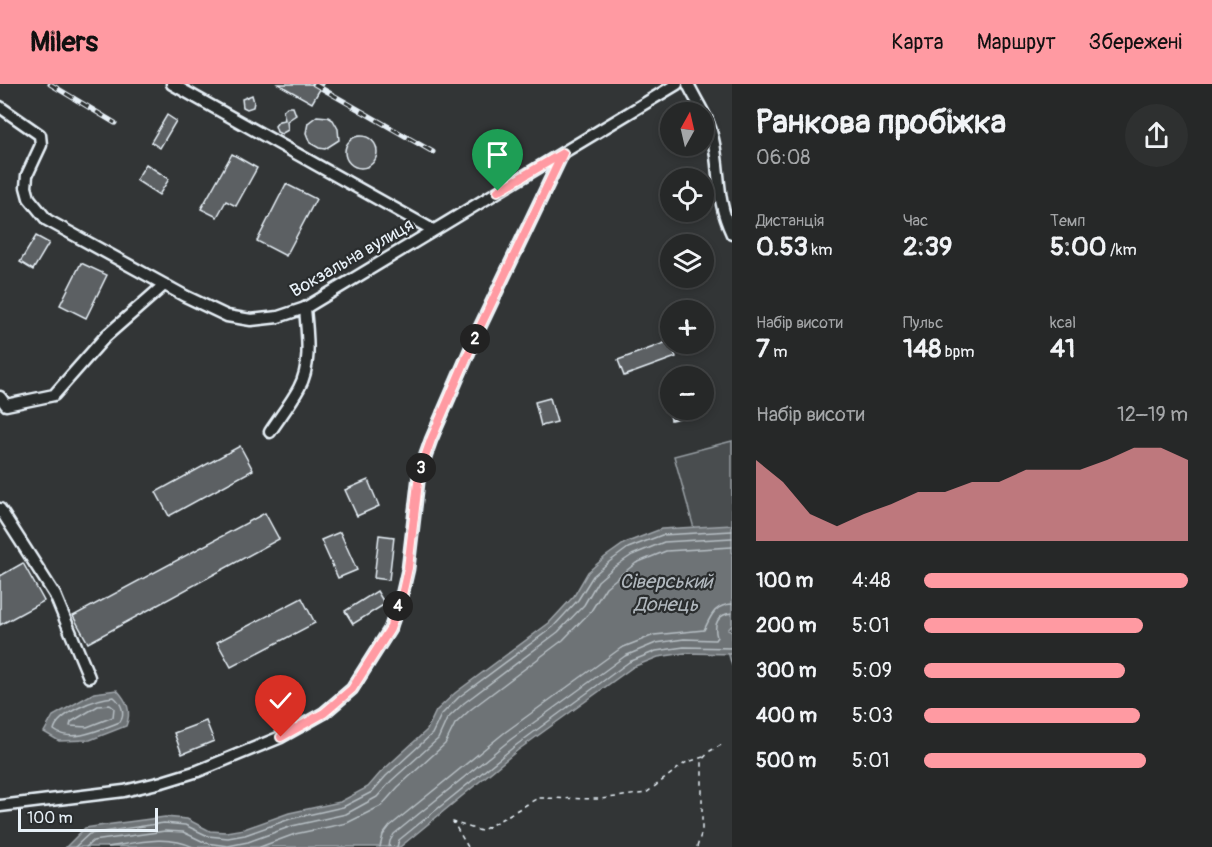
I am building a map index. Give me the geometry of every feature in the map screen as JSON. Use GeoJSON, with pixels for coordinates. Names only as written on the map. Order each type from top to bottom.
{"type":"FeatureCollection","features":[{"type":"Feature","properties":{"kind":"street"},"geometry":{"type":"LineString","coordinates":[[172,84],[434,230]]}},
{"type":"Feature","properties":{"kind":"street","name":"Вокзальна вулиця"},"geometry":{"type":"LineString","coordinates":[[0,107],[40,135],[41,145],[25,180],[29,198],[48,220],[164,285],[227,316],[251,320],[278,317],[305,308],[563,153],[662,87],[677,84]]}},
{"type":"Feature","properties":{"kind":"street"},"geometry":{"type":"LineString","coordinates":[[688,84],[710,125],[714,141],[717,188],[732,234]]}},
{"type":"Feature","properties":{"kind":"street"},"geometry":{"type":"LineString","coordinates":[[0,806],[124,791],[198,771],[281,737],[324,713],[352,689],[390,629],[402,595],[408,568],[417,486],[431,440],[484,319],[563,153]]}},
{"type":"Feature","properties":{"kind":"street"},"geometry":{"type":"LineString","coordinates":[[0,397],[6,405],[54,395],[106,336],[164,285]]}},
{"type":"Feature","properties":{"kind":"street"},"geometry":{"type":"LineString","coordinates":[[270,432],[300,387],[305,370],[308,343],[305,308]]}},
{"type":"Feature","properties":{"kind":"street"},"geometry":{"type":"LineString","coordinates":[[0,509],[55,595],[89,677]]}},
{"type":"Feature","properties":{"kind":"path"},"geometry":{"type":"LineString","coordinates":[[697,847],[702,831],[702,760],[721,745]]}},
{"type":"Feature","properties":{"kind":"path"},"geometry":{"type":"LineString","coordinates":[[468,847],[453,822],[481,831],[538,798],[601,799],[646,793],[685,763],[706,756]]}},
{"type":"Feature","properties":{"kind":"shaded area"},"geometry":{"type":"Polygon","coordinates":[[[732,441],[732,666],[674,456],[732,441]]]}},
{"type":"Feature","properties":{"kind":"water","name":"Сіверський Донець"},"geometry":{"type":"Polygon","coordinates":[[[732,525],[732,625],[728,630],[732,632],[732,654],[685,653],[658,657],[633,667],[518,750],[400,847],[66,847],[85,828],[165,817],[187,819],[210,831],[226,832],[244,829],[289,813],[340,802],[368,787],[427,730],[436,711],[455,693],[549,623],[574,596],[588,572],[605,557],[625,543],[661,529],[732,525]]]}},
{"type":"Feature","properties":{"kind":"water"},"geometry":{"type":"Polygon","coordinates":[[[117,690],[128,706],[129,716],[126,726],[90,740],[59,741],[44,732],[53,716],[94,693],[117,690]]]}},
{"type":"Feature","properties":{"kind":"building"},"geometry":{"type":"Polygon","coordinates":[[[278,84],[323,84],[312,103],[278,84]]]}},
{"type":"Feature","properties":{"kind":"building"},"geometry":{"type":"Polygon","coordinates":[[[252,95],[253,107],[247,109],[243,107],[242,99],[252,95]]]}},
{"type":"Feature","properties":{"kind":"building"},"geometry":{"type":"Polygon","coordinates":[[[287,107],[293,107],[296,115],[287,121],[288,130],[281,134],[277,132],[275,126],[279,121],[285,120],[283,111],[287,107]]]}},
{"type":"Feature","properties":{"kind":"building"},"geometry":{"type":"Polygon","coordinates":[[[167,115],[176,121],[160,148],[151,142],[167,115]]]}},
{"type":"Feature","properties":{"kind":"building"},"geometry":{"type":"Polygon","coordinates":[[[317,116],[333,120],[338,129],[339,140],[325,149],[310,143],[306,133],[308,123],[317,116]]]}},
{"type":"Feature","properties":{"kind":"building"},"geometry":{"type":"Polygon","coordinates":[[[361,136],[373,140],[377,152],[373,164],[361,168],[349,164],[345,152],[349,140],[361,136]]]}},
{"type":"Feature","properties":{"kind":"building"},"geometry":{"type":"Polygon","coordinates":[[[232,154],[257,168],[236,206],[226,201],[217,217],[201,209],[232,154]]]}},
{"type":"Feature","properties":{"kind":"building"},"geometry":{"type":"Polygon","coordinates":[[[146,164],[169,179],[159,195],[136,180],[146,164]]]}},
{"type":"Feature","properties":{"kind":"building"},"geometry":{"type":"Polygon","coordinates":[[[286,184],[316,199],[286,256],[257,241],[286,184]]]}},
{"type":"Feature","properties":{"kind":"building"},"geometry":{"type":"Polygon","coordinates":[[[36,236],[49,243],[33,270],[20,262],[36,236]]]}},
{"type":"Feature","properties":{"kind":"building"},"geometry":{"type":"Polygon","coordinates":[[[81,263],[107,275],[86,318],[60,305],[81,263]]]}},
{"type":"Feature","properties":{"kind":"building"},"geometry":{"type":"Polygon","coordinates":[[[660,345],[660,354],[675,354],[676,357],[624,376],[618,360],[660,345]]]}},
{"type":"Feature","properties":{"kind":"building"},"geometry":{"type":"Polygon","coordinates":[[[550,398],[557,422],[541,426],[535,402],[550,398]]]}},
{"type":"Feature","properties":{"kind":"building"},"geometry":{"type":"Polygon","coordinates":[[[240,446],[253,470],[169,516],[156,492],[240,446]]]}},
{"type":"Feature","properties":{"kind":"building"},"geometry":{"type":"Polygon","coordinates":[[[368,480],[379,506],[357,516],[345,490],[368,480]]]}},
{"type":"Feature","properties":{"kind":"building"},"geometry":{"type":"Polygon","coordinates":[[[265,513],[279,539],[88,643],[73,616],[265,513]]]}},
{"type":"Feature","properties":{"kind":"building"},"geometry":{"type":"Polygon","coordinates":[[[340,532],[357,570],[338,578],[321,540],[340,532]]]}},
{"type":"Feature","properties":{"kind":"building"},"geometry":{"type":"Polygon","coordinates":[[[379,535],[394,537],[389,580],[374,578],[379,535]]]}},
{"type":"Feature","properties":{"kind":"building"},"geometry":{"type":"Polygon","coordinates":[[[23,563],[44,601],[0,625],[0,576],[23,563]]]}},
{"type":"Feature","properties":{"kind":"building"},"geometry":{"type":"Polygon","coordinates":[[[377,591],[385,604],[353,624],[345,611],[377,591]]]}},
{"type":"Feature","properties":{"kind":"building"},"geometry":{"type":"Polygon","coordinates":[[[302,598],[315,623],[231,667],[217,642],[302,598]]]}},
{"type":"Feature","properties":{"kind":"building"},"geometry":{"type":"Polygon","coordinates":[[[206,721],[214,741],[182,754],[174,733],[206,721]]]}},
{"type":"Feature","properties":{"kind":"railway"},"geometry":{"type":"LineString","coordinates":[[50,84],[115,123]]}},
{"type":"Feature","properties":{"kind":"railway"},"geometry":{"type":"LineString","coordinates":[[314,84],[433,152]]}},
{"type":"Feature","properties":{"kind":"route"},"geometry":{"type":"LineString","coordinates":[[281,737],[324,713],[352,689],[390,629],[402,595],[408,568],[419,474],[431,440],[479,329],[563,153],[498,191]]}}]}
